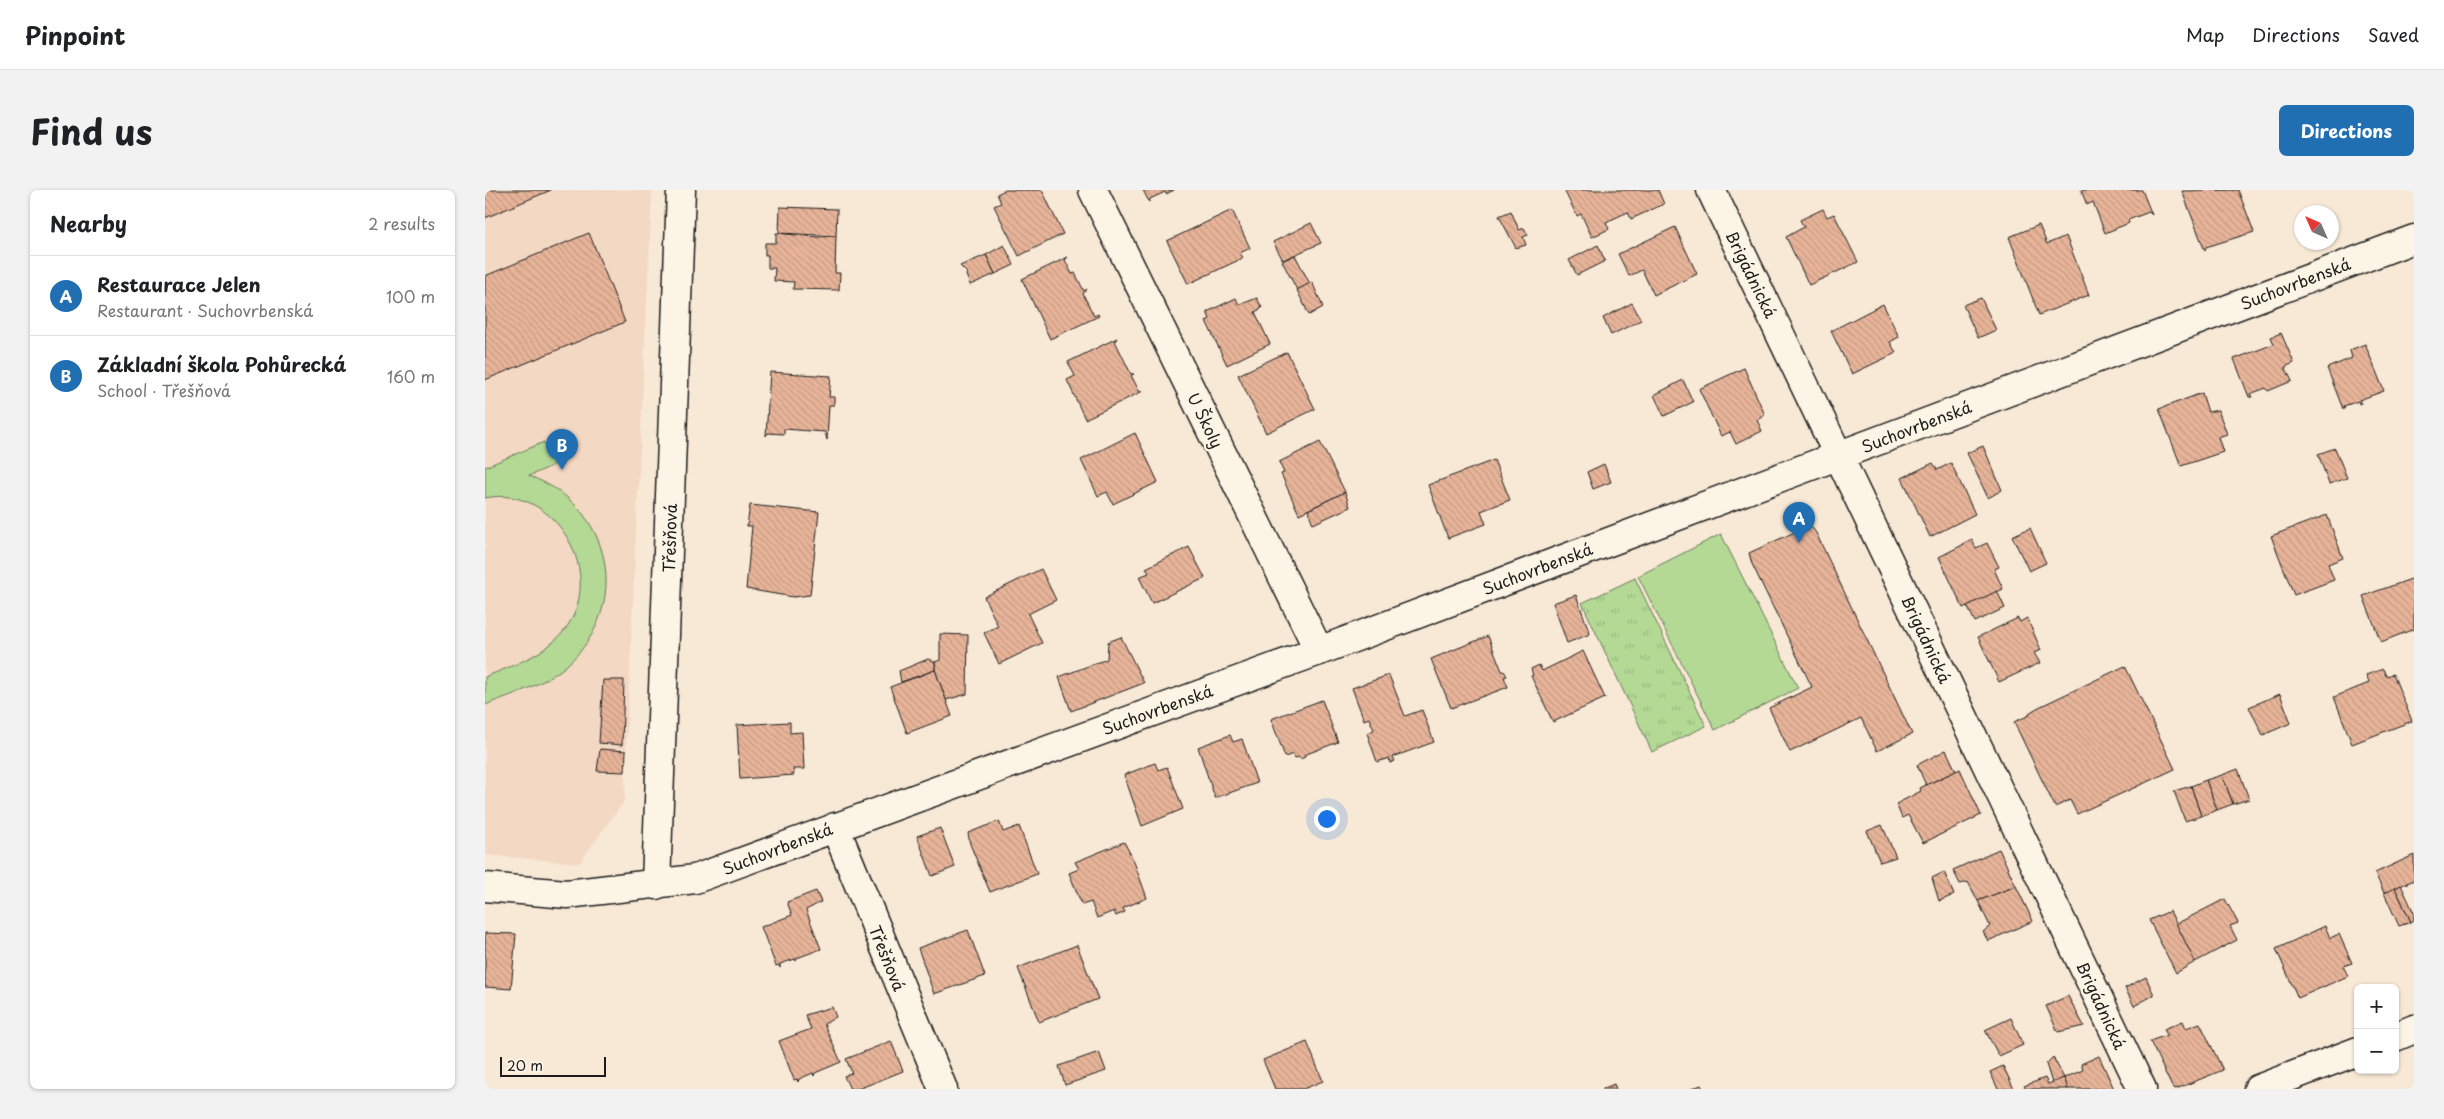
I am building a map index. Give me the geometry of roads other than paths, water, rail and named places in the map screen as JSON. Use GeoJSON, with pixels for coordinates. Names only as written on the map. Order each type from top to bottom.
{"type":"FeatureCollection","features":[{"type":"Feature","properties":{"kind":"street","name":"Třešňová"},"geometry":{"type":"LineString","coordinates":[[656,885],[681,190]]}},
{"type":"Feature","properties":{"kind":"street","name":"U Školy"},"geometry":{"type":"LineString","coordinates":[[1093,190],[1319,650]]}},
{"type":"Feature","properties":{"kind":"street","name":"Brigádnická"},"geometry":{"type":"LineString","coordinates":[[1711,190],[1840,455],[2142,1089]]}},
{"type":"Feature","properties":{"kind":"street","name":"Suchovrbenská"},"geometry":{"type":"LineString","coordinates":[[485,887],[567,894],[695,879],[1319,650],[2414,239]]}},
{"type":"Feature","properties":{"kind":"street","name":"Třešňová"},"geometry":{"type":"LineString","coordinates":[[835,827],[943,1089]]}},
{"type":"Feature","properties":{"kind":"street"},"geometry":{"type":"LineString","coordinates":[[2399,1035],[2414,1029]]}},
{"type":"Feature","properties":{"kind":"street"},"geometry":{"type":"LineString","coordinates":[[2258,1089],[2354,1053]]}},
{"type":"Feature","properties":{"kind":"place","name":"Základní škola Pohůrecká"},"geometry":{"type":"Point","coordinates":[562,470]}},
{"type":"Feature","properties":{"kind":"place","name":"Restaurace Jelen"},"geometry":{"type":"Point","coordinates":[1799,543]}}]}
